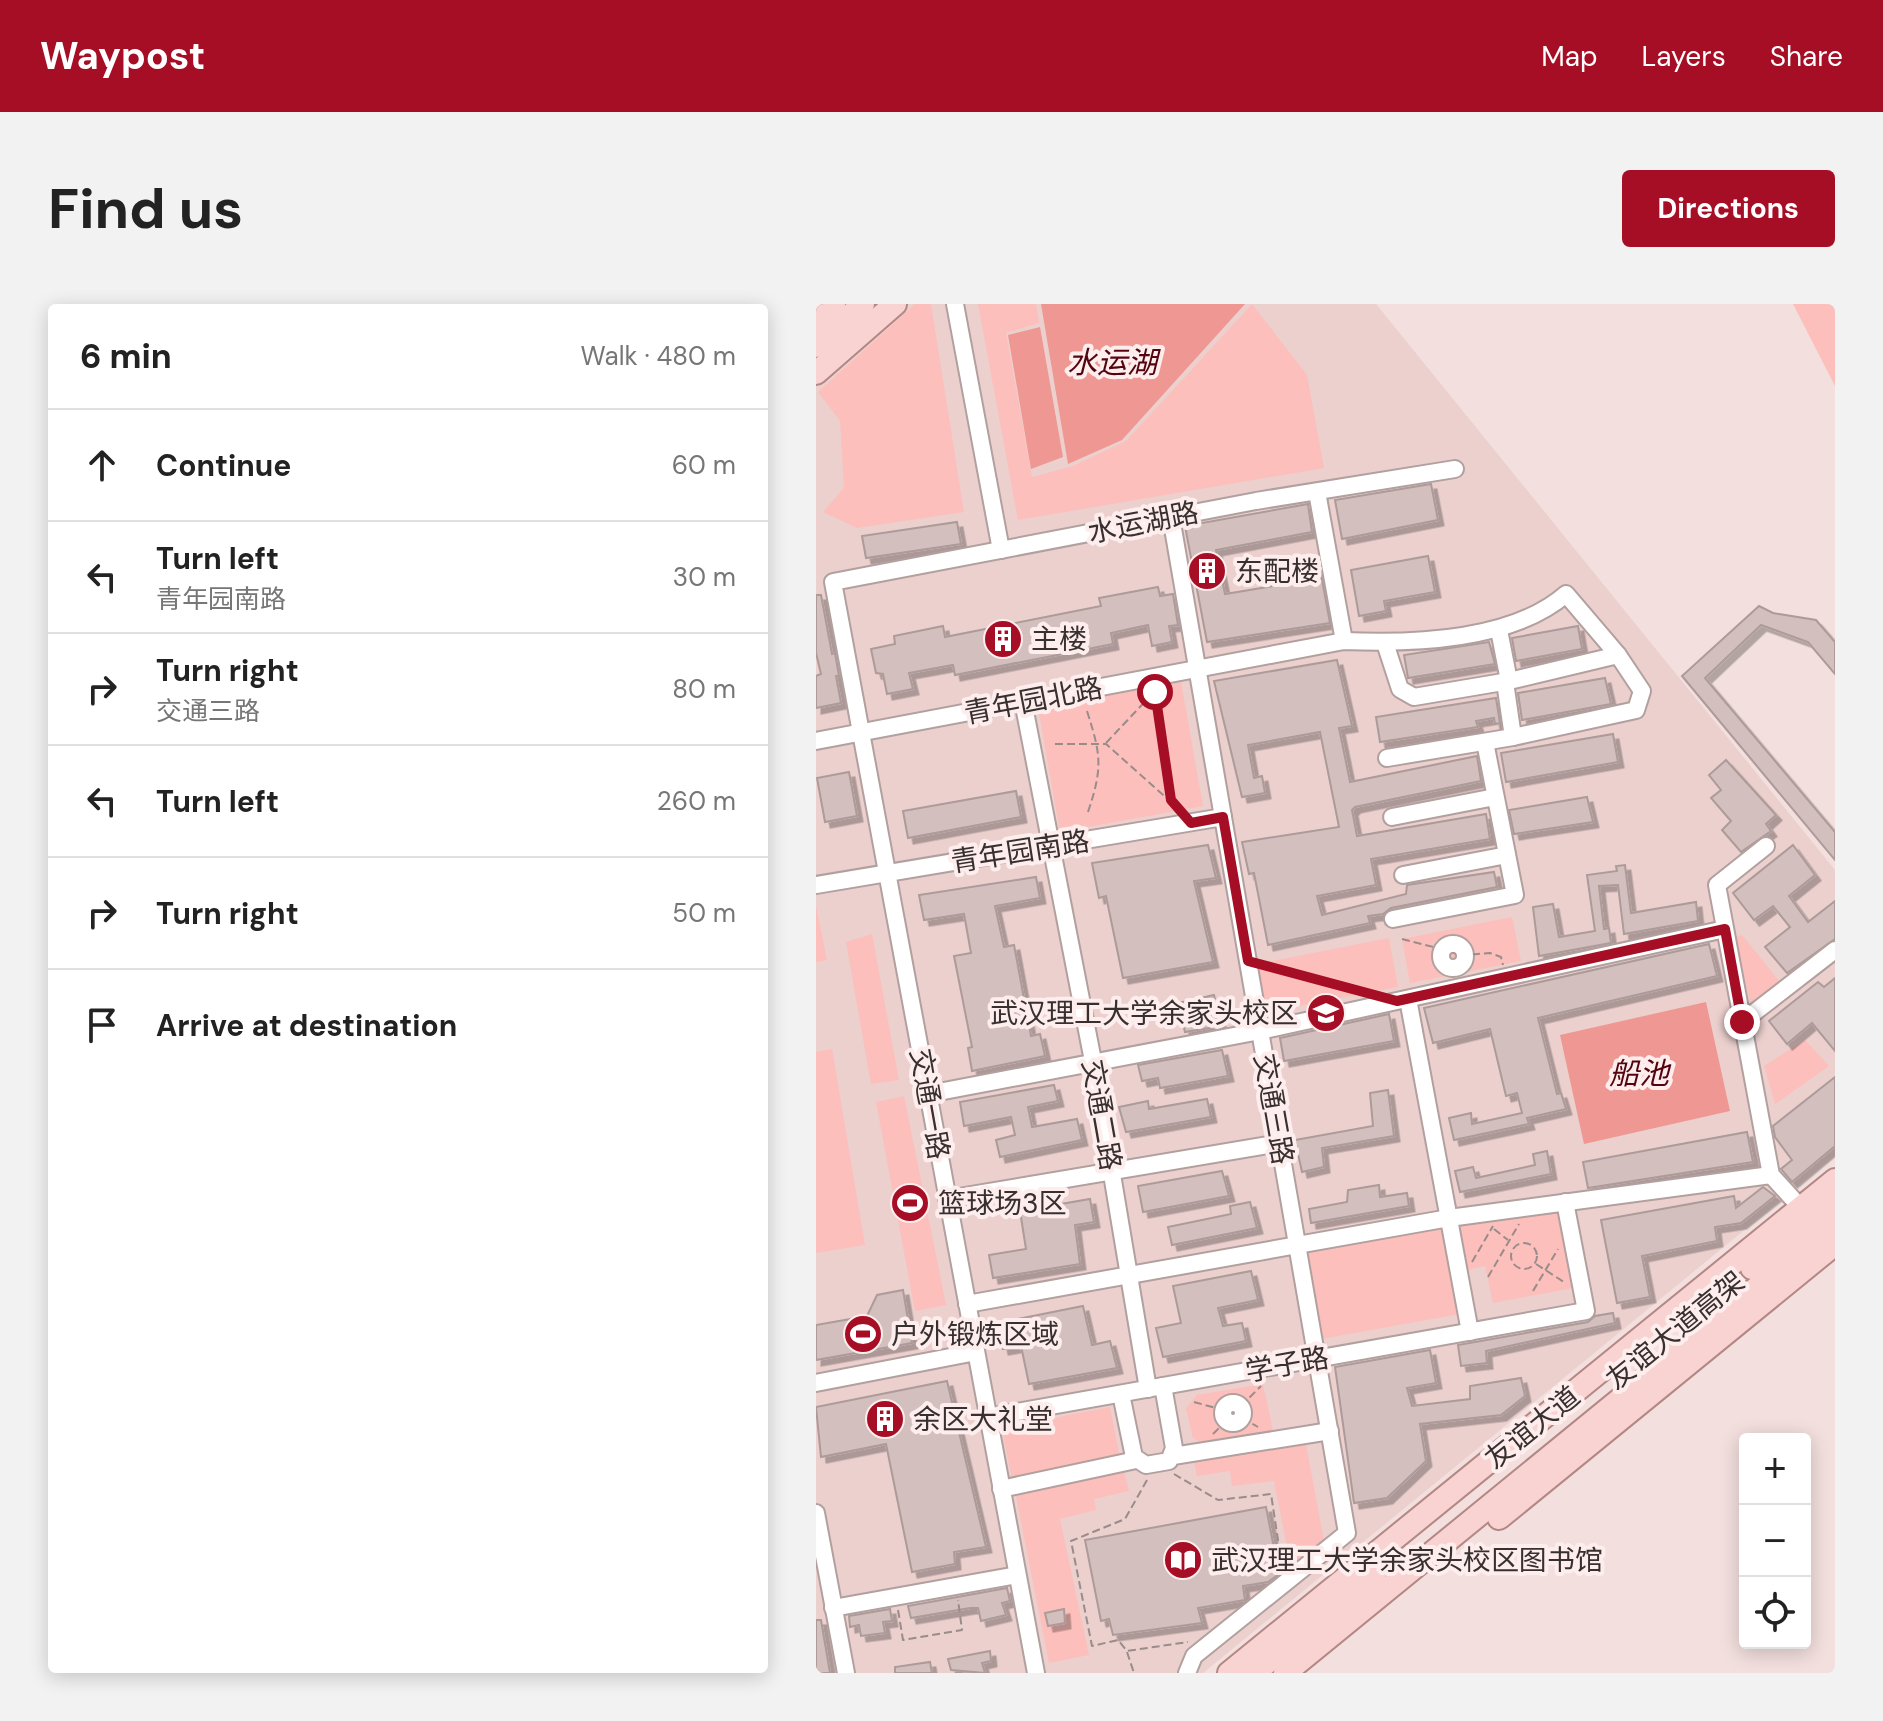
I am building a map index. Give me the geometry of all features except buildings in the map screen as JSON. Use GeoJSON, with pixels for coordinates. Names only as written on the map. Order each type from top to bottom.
{"type":"FeatureCollection","features":[{"type":"Feature","properties":{"kind":"main road"},"geometry":{"type":"LineString","coordinates":[[816,321],[834,304]]}},
{"type":"Feature","properties":{"kind":"main road"},"geometry":{"type":"LineString","coordinates":[[816,346],[863,304]]}},
{"type":"Feature","properties":{"kind":"main road"},"geometry":{"type":"LineString","coordinates":[[816,373],[895,304]]}},
{"type":"Feature","properties":{"kind":"main road","name":"友谊大道"},"geometry":{"type":"LineString","coordinates":[[1229,1673],[1835,1180]]}},
{"type":"Feature","properties":{"kind":"main road","name":"友谊大道高架"},"geometry":{"type":"LineString","coordinates":[[1254,1673],[1835,1200]]}},
{"type":"Feature","properties":{"kind":"main road","name":"友谊大道高架"},"geometry":{"type":"LineString","coordinates":[[1285,1673],[1835,1224]]}},
{"type":"Feature","properties":{"kind":"main road","name":"友谊大道"},"geometry":{"type":"LineString","coordinates":[[1308,1673],[1835,1244]]}},
{"type":"Feature","properties":{"kind":"street"},"geometry":{"type":"LineString","coordinates":[[955,304],[1001,550]]}},
{"type":"Feature","properties":{"kind":"street","name":"水运湖路"},"geometry":{"type":"LineString","coordinates":[[833,582],[1171,517],[1455,469]]}},
{"type":"Feature","properties":{"kind":"street"},"geometry":{"type":"LineString","coordinates":[[1317,492],[1344,641]]}},
{"type":"Feature","properties":{"kind":"street","name":"交通三路"},"geometry":{"type":"LineString","coordinates":[[1171,517],[1347,1533],[1194,1656],[1187,1673]]}},
{"type":"Feature","properties":{"kind":"street","name":"交通一路"},"geometry":{"type":"LineString","coordinates":[[833,582],[1036,1673]]}},
{"type":"Feature","properties":{"kind":"street","name":"青年园北路"},"geometry":{"type":"LineString","coordinates":[[816,741],[1023,701],[1154,685],[1198,670],[1344,641],[1385,643],[1499,630],[1552,606],[1566,594],[1618,655]]}},
{"type":"Feature","properties":{"kind":"street"},"geometry":{"type":"LineString","coordinates":[[1499,630],[1513,737]]}},
{"type":"Feature","properties":{"kind":"street"},"geometry":{"type":"LineString","coordinates":[[1385,643],[1400,689],[1414,697],[1507,682],[1618,655],[1642,691],[1636,710],[1513,737],[1387,758]]}},
{"type":"Feature","properties":{"kind":"street","name":"交通二路"},"geometry":{"type":"LineString","coordinates":[[1023,701],[1093,1061],[1130,1274],[1173,1456]]}},
{"type":"Feature","properties":{"kind":"street"},"geometry":{"type":"LineString","coordinates":[[1393,919],[1515,895],[1485,742]]}},
{"type":"Feature","properties":{"kind":"street"},"geometry":{"type":"LineString","coordinates":[[1392,817],[1495,797]]}},
{"type":"Feature","properties":{"kind":"street","name":"青年园南路"},"geometry":{"type":"LineString","coordinates":[[816,885],[1223,817]]}},
{"type":"Feature","properties":{"kind":"street"},"geometry":{"type":"LineString","coordinates":[[1766,846],[1717,885],[1771,1175],[1801,1208]]}},
{"type":"Feature","properties":{"kind":"street"},"geometry":{"type":"LineString","coordinates":[[1403,875],[1507,855]]}},
{"type":"Feature","properties":{"kind":"street"},"geometry":{"type":"LineString","coordinates":[[928,1094],[1260,1031],[1725,929]]}},
{"type":"Feature","properties":{"kind":"street"},"geometry":{"type":"LineString","coordinates":[[1444,949],[1457,945],[1465,955]]}},
{"type":"Feature","properties":{"kind":"street"},"geometry":{"type":"LineString","coordinates":[[1742,1022],[1835,950]]}},
{"type":"Feature","properties":{"kind":"street"},"geometry":{"type":"LineString","coordinates":[[1408,999],[1470,1332]]}},
{"type":"Feature","properties":{"kind":"street"},"geometry":{"type":"LineString","coordinates":[[947,1199],[1280,1143]]}},
{"type":"Feature","properties":{"kind":"street"},"geometry":{"type":"LineString","coordinates":[[967,1304],[1449,1218],[1771,1175]]}},
{"type":"Feature","properties":{"kind":"street"},"geometry":{"type":"LineString","coordinates":[[1565,1202],[1584,1303]]}},
{"type":"Feature","properties":{"kind":"street","name":"学子路"},"geometry":{"type":"LineString","coordinates":[[988,1417],[1470,1332],[1584,1303]]}},
{"type":"Feature","properties":{"kind":"street"},"geometry":{"type":"LineString","coordinates":[[816,1383],[976,1352]]}},
{"type":"Feature","properties":{"kind":"street"},"geometry":{"type":"LineString","coordinates":[[1121,1394],[1136,1460]]}},
{"type":"Feature","properties":{"kind":"street"},"geometry":{"type":"LineString","coordinates":[[1223,1410],[1229,1403],[1241,1412]]}},
{"type":"Feature","properties":{"kind":"street"},"geometry":{"type":"LineString","coordinates":[[1001,1489],[1136,1460],[1146,1465],[1157,1464],[1169,1461],[1173,1456],[1330,1431]]}},
{"type":"Feature","properties":{"kind":"street"},"geometry":{"type":"LineString","coordinates":[[816,1513],[846,1673]]}},
{"type":"Feature","properties":{"kind":"street"},"geometry":{"type":"LineString","coordinates":[[833,1608],[1017,1575]]}},
{"type":"Feature","properties":{"kind":"path"},"geometry":{"type":"LineString","coordinates":[[1055,744],[1106,744],[1154,685]]}},
{"type":"Feature","properties":{"kind":"path"},"geometry":{"type":"LineString","coordinates":[[1154,685],[1171,800]]}},
{"type":"Feature","properties":{"kind":"path"},"geometry":{"type":"LineString","coordinates":[[1087,711],[1098,746],[1100,776],[1088,812]]}},
{"type":"Feature","properties":{"kind":"path"},"geometry":{"type":"LineString","coordinates":[[1106,744],[1171,800],[1191,823]]}},
{"type":"Feature","properties":{"kind":"path"},"geometry":{"type":"LineString","coordinates":[[1402,939],[1465,955],[1490,953],[1501,957],[1505,978]]}},
{"type":"Feature","properties":{"kind":"path"},"geometry":{"type":"LineString","coordinates":[[1248,961],[1367,993]]}},
{"type":"Feature","properties":{"kind":"path"},"geometry":{"type":"LineString","coordinates":[[1488,1277],[1508,1240],[1532,1206]]}},
{"type":"Feature","properties":{"kind":"path"},"geometry":{"type":"LineString","coordinates":[[1460,1281],[1500,1210]]}},
{"type":"Feature","properties":{"kind":"path"},"geometry":{"type":"LineString","coordinates":[[1483,1221],[1508,1240]]}},
{"type":"Feature","properties":{"kind":"path"},"geometry":{"type":"LineString","coordinates":[[1533,1291],[1563,1241]]}},
{"type":"Feature","properties":{"kind":"path"},"geometry":{"type":"LineString","coordinates":[[1522,1243],[1534,1247],[1535,1263],[1525,1269],[1515,1265],[1511,1254],[1522,1243]]}},
{"type":"Feature","properties":{"kind":"path"},"geometry":{"type":"LineString","coordinates":[[1535,1263],[1584,1303]]}},
{"type":"Feature","properties":{"kind":"path"},"geometry":{"type":"LineString","coordinates":[[1261,1386],[1241,1412],[1263,1429]]}},
{"type":"Feature","properties":{"kind":"path"},"geometry":{"type":"LineString","coordinates":[[1194,1402],[1223,1410]]}},
{"type":"Feature","properties":{"kind":"path"},"geometry":{"type":"LineString","coordinates":[[1134,1673],[1127,1651],[1118,1640],[1092,1646],[1071,1541],[1125,1519],[1157,1464],[1218,1500],[1271,1494],[1283,1585]]}},
{"type":"Feature","properties":{"kind":"path"},"geometry":{"type":"LineString","coordinates":[[896,1597],[903,1640],[962,1630],[956,1586]]}},
{"type":"Feature","properties":{"kind":"path"},"geometry":{"type":"LineString","coordinates":[[1127,1651],[1196,1641]]}},
{"type":"Feature","properties":{"kind":"shaded area","name":"武汉理工大学余家头校区"},"geometry":{"type":"Polygon","coordinates":[[[908,304],[1376,304],[1835,870],[1835,1156],[1203,1673],[816,1673],[816,384],[908,304]]]}},
{"type":"Feature","properties":{"kind":"shaded area"},"geometry":{"type":"Polygon","coordinates":[[[915,304],[931,304],[964,512],[857,528],[823,512],[844,488],[840,421],[818,392],[915,304]]]}},
{"type":"Feature","properties":{"kind":"shaded area"},"geometry":{"type":"Polygon","coordinates":[[[978,304],[1036,304],[1039,323],[1006,333],[1032,477],[1073,466],[1126,441],[1252,304],[1307,375],[1324,468],[1018,520],[978,304]]]}},
{"type":"Feature","properties":{"kind":"shaded area"},"geometry":{"type":"Polygon","coordinates":[[[1793,304],[1835,304],[1835,386],[1793,304]]]}},
{"type":"Feature","properties":{"kind":"shaded area"},"geometry":{"type":"Polygon","coordinates":[[[1181,682],[1203,806],[1060,832],[1038,707],[1181,682]]]}},
{"type":"Feature","properties":{"kind":"shaded area"},"geometry":{"type":"Polygon","coordinates":[[[816,906],[827,960],[816,962],[816,906]]]}},
{"type":"Feature","properties":{"kind":"shaded area"},"geometry":{"type":"Polygon","coordinates":[[[1512,917],[1521,961],[1410,983],[1402,939],[1512,917]]]}},
{"type":"Feature","properties":{"kind":"shaded area"},"geometry":{"type":"Polygon","coordinates":[[[872,934],[899,1080],[871,1084],[846,942],[872,934]]]}},
{"type":"Feature","properties":{"kind":"shaded area"},"geometry":{"type":"Polygon","coordinates":[[[1742,935],[1780,982],[1752,1006],[1734,946],[1735,937],[1742,935]]]}},
{"type":"Feature","properties":{"kind":"shaded area"},"geometry":{"type":"Polygon","coordinates":[[[1389,938],[1398,987],[1267,1012],[1258,964],[1389,938]]]}},
{"type":"Feature","properties":{"kind":"shaded area"},"geometry":{"type":"Polygon","coordinates":[[[1805,1040],[1829,1066],[1775,1104],[1764,1066],[1805,1040]]]}},
{"type":"Feature","properties":{"kind":"shaded area"},"geometry":{"type":"Polygon","coordinates":[[[832,1049],[865,1245],[816,1253],[816,1052],[832,1049]]]}},
{"type":"Feature","properties":{"kind":"shaded area","name":"篮球场3区"},"geometry":{"type":"Polygon","coordinates":[[[904,1096],[946,1305],[915,1311],[876,1102],[904,1096]]]}},
{"type":"Feature","properties":{"kind":"shaded area"},"geometry":{"type":"Polygon","coordinates":[[[1559,1207],[1573,1288],[1493,1303],[1485,1266],[1464,1271],[1454,1225],[1559,1207]]]}},
{"type":"Feature","properties":{"kind":"shaded area"},"geometry":{"type":"Polygon","coordinates":[[[1444,1227],[1460,1314],[1321,1339],[1305,1253],[1444,1227]]]}},
{"type":"Feature","properties":{"kind":"shaded area"},"geometry":{"type":"Polygon","coordinates":[[[1263,1384],[1274,1435],[1203,1444],[1193,1438],[1186,1408],[1197,1395],[1263,1384]]]}},
{"type":"Feature","properties":{"kind":"shaded area"},"geometry":{"type":"Polygon","coordinates":[[[1110,1407],[1120,1458],[1012,1481],[1002,1428],[1110,1407]]]}},
{"type":"Feature","properties":{"kind":"shaded area"},"geometry":{"type":"Polygon","coordinates":[[[1305,1439],[1324,1541],[1291,1567],[1274,1481],[1232,1486],[1230,1471],[1197,1476],[1193,1458],[1305,1439]]]}},
{"type":"Feature","properties":{"kind":"shaded area"},"geometry":{"type":"Polygon","coordinates":[[[1124,1472],[1129,1491],[1094,1499],[1096,1510],[1060,1519],[1089,1655],[1049,1663],[1015,1492],[1124,1472]]]}},
{"type":"Feature","properties":{"kind":"water","name":"水运湖"},"geometry":{"type":"Polygon","coordinates":[[[1041,304],[1245,304],[1122,440],[1068,464],[1041,304]]]}},
{"type":"Feature","properties":{"kind":"water"},"geometry":{"type":"Polygon","coordinates":[[[1040,327],[1063,457],[1031,469],[1008,335],[1040,327]]]}},
{"type":"Feature","properties":{"kind":"water","name":"船池"},"geometry":{"type":"Polygon","coordinates":[[[1706,1002],[1730,1111],[1584,1144],[1560,1035],[1706,1002]]]}},
{"type":"Feature","properties":{"kind":"place","name":"东配楼"},"geometry":{"type":"Point","coordinates":[1207,571]}},
{"type":"Feature","properties":{"kind":"place","name":"主楼"},"geometry":{"type":"Point","coordinates":[1003,639]}},
{"type":"Feature","properties":{"kind":"place","name":"武汉理工大学余家头校区"},"geometry":{"type":"Point","coordinates":[1326,1013]}},
{"type":"Feature","properties":{"kind":"place","name":"篮球场3区"},"geometry":{"type":"Point","coordinates":[910,1203]}},
{"type":"Feature","properties":{"kind":"place","name":"户外锻炼区域"},"geometry":{"type":"Point","coordinates":[863,1334]}},
{"type":"Feature","properties":{"kind":"place","name":"余区大礼堂"},"geometry":{"type":"Point","coordinates":[885,1419]}},
{"type":"Feature","properties":{"kind":"place","name":"武汉理工大学余家头校区图书馆"},"geometry":{"type":"Point","coordinates":[1183,1560]}},
{"type":"Feature","properties":{"kind":"route"},"geometry":{"type":"LineString","coordinates":[[1155,692],[1171,800],[1191,823],[1223,817],[1248,961],[1397,1001],[1725,929],[1742,1022]]}}]}
